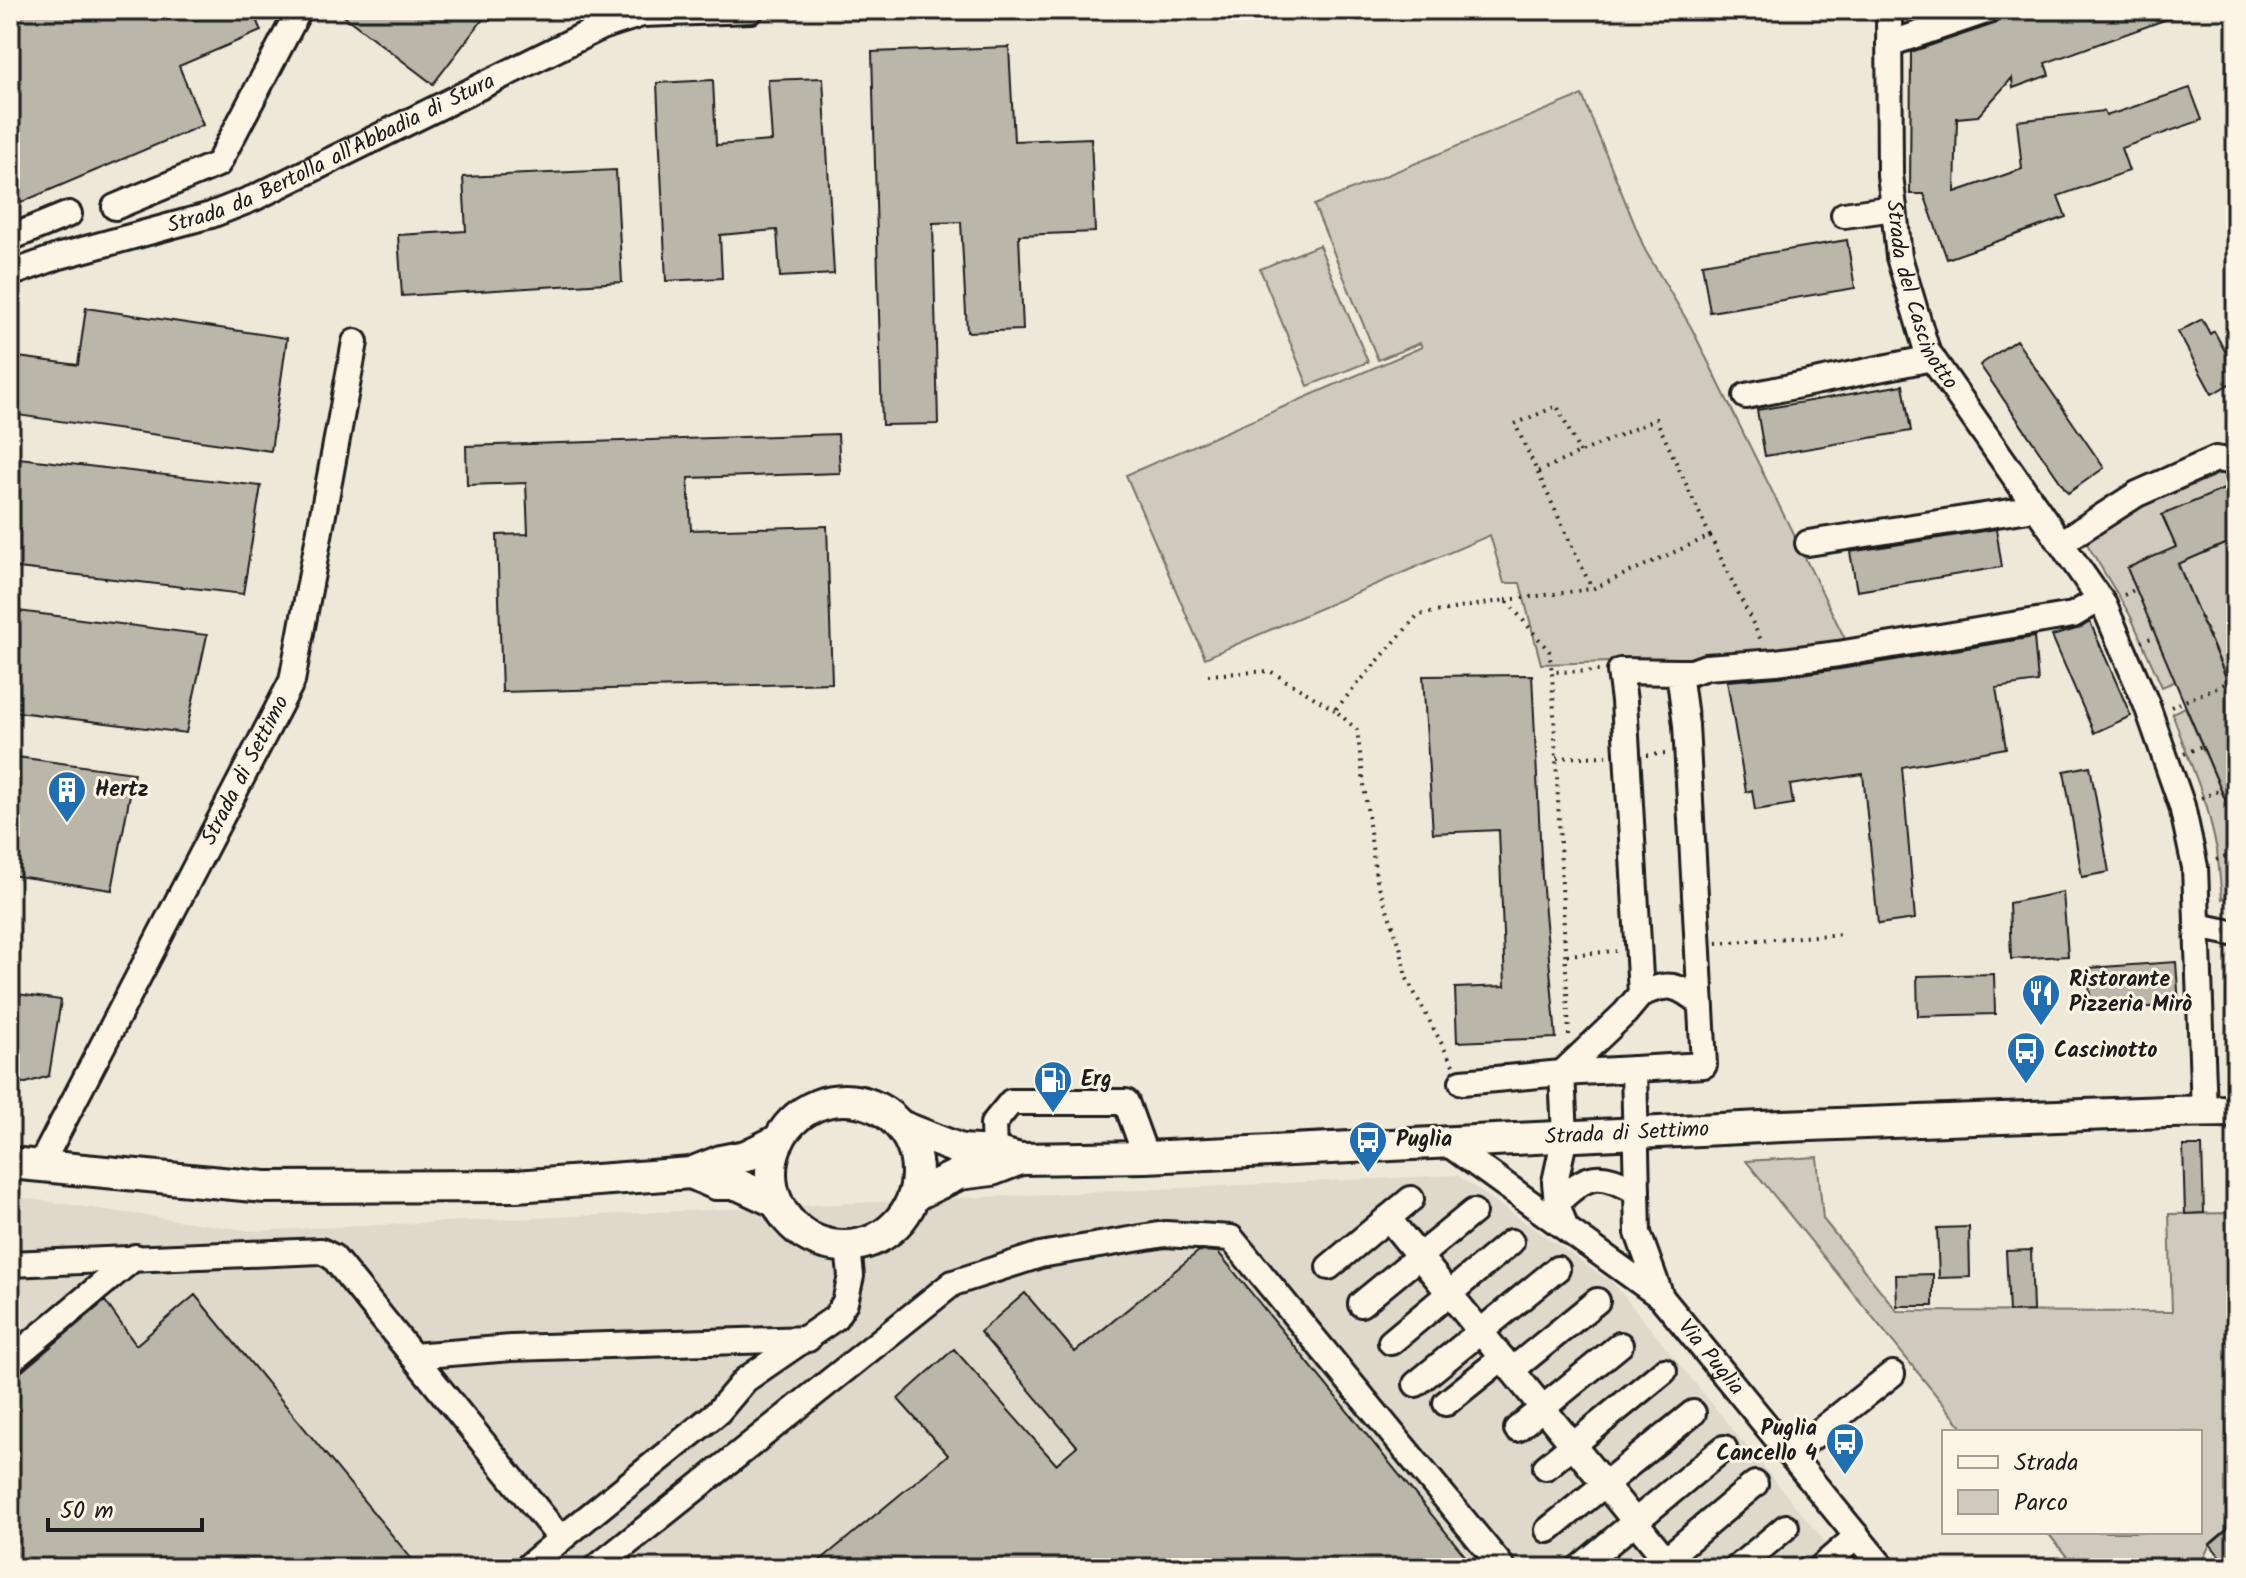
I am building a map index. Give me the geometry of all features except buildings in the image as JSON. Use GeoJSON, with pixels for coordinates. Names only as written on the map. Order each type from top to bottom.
{"type":"FeatureCollection","features":[{"type":"Feature","properties":{"kind":"main road"},"geometry":{"type":"LineString","coordinates":[[854,1100],[878,1108],[903,1127],[913,1149],[917,1171],[915,1195],[906,1213],[890,1230],[870,1242],[848,1247],[824,1244],[802,1234],[785,1218],[771,1187],[773,1155],[787,1127],[805,1110],[829,1101],[854,1100]]}},
{"type":"Feature","properties":{"kind":"main road","name":"Strada di Settimo"},"geometry":{"type":"LineString","coordinates":[[903,1127],[961,1150],[1007,1155],[1146,1157],[1635,1133],[2236,1111]]}},
{"type":"Feature","properties":{"kind":"main road","name":"Strada di Settimo"},"geometry":{"type":"LineString","coordinates":[[25,1166],[265,1187],[516,1186],[691,1173],[721,1161],[746,1156],[779,1140]]}},
{"type":"Feature","properties":{"kind":"main road","name":"Strada di Settimo"},"geometry":{"type":"LineString","coordinates":[[915,1195],[959,1174],[992,1170],[1007,1155]]}},
{"type":"Feature","properties":{"kind":"main road","name":"Strada di Settimo"},"geometry":{"type":"LineString","coordinates":[[691,1173],[716,1184],[737,1184],[776,1202]]}},
{"type":"Feature","properties":{"kind":"street"},"geometry":{"type":"LineString","coordinates":[[115,207],[218,164],[299,10]]}},
{"type":"Feature","properties":{"kind":"street","name":"Strada da Bertolla all'Abbadia di Stura"},"geometry":{"type":"LineString","coordinates":[[10,274],[60,256],[211,215],[254,198],[601,27],[642,12],[751,10]]}},
{"type":"Feature","properties":{"kind":"street","name":"Strada del Cascinotto"},"geometry":{"type":"LineString","coordinates":[[1889,10],[1890,175],[1899,257],[1927,351],[2100,599],[2124,649],[2182,806],[2194,854],[2204,1111]]}},
{"type":"Feature","properties":{"kind":"street"},"geometry":{"type":"LineString","coordinates":[[1889,44],[1989,10]]}},
{"type":"Feature","properties":{"kind":"street"},"geometry":{"type":"LineString","coordinates":[[1844,215],[1894,208]]}},
{"type":"Feature","properties":{"kind":"street"},"geometry":{"type":"LineString","coordinates":[[10,238],[69,214]]}},
{"type":"Feature","properties":{"kind":"street","name":"Strada di Settimo"},"geometry":{"type":"LineString","coordinates":[[25,1166],[292,681],[355,342]]}},
{"type":"Feature","properties":{"kind":"street"},"geometry":{"type":"LineString","coordinates":[[1746,396],[1932,358]]}},
{"type":"Feature","properties":{"kind":"street"},"geometry":{"type":"LineString","coordinates":[[2061,543],[2137,494],[2216,459],[2228,461],[2236,458]]}},
{"type":"Feature","properties":{"kind":"street"},"geometry":{"type":"LineString","coordinates":[[1808,543],[2036,508]]}},
{"type":"Feature","properties":{"kind":"street"},"geometry":{"type":"LineString","coordinates":[[1641,994],[1620,671],[1692,672],[1706,667],[1772,663],[2075,615],[2100,599]]}},
{"type":"Feature","properties":{"kind":"street"},"geometry":{"type":"LineString","coordinates":[[1462,1082],[1704,1065],[1686,725],[1679,672]]}},
{"type":"Feature","properties":{"kind":"street"},"geometry":{"type":"LineString","coordinates":[[2198,926],[2236,934]]}},
{"type":"Feature","properties":{"kind":"street"},"geometry":{"type":"LineString","coordinates":[[1565,1227],[1557,1203],[1555,1182],[1565,1136],[1562,1073],[1641,994],[1665,985],[1682,988],[1700,1003]]}},
{"type":"Feature","properties":{"kind":"street","name":"Via Puglia"},"geometry":{"type":"LineString","coordinates":[[1634,1069],[1638,1233],[1661,1297]]}},
{"type":"Feature","properties":{"kind":"street"},"geometry":{"type":"LineString","coordinates":[[1007,1155],[993,1124],[1011,1102],[1126,1102],[1146,1157]]}},
{"type":"Feature","properties":{"kind":"street","name":"Via Puglia"},"geometry":{"type":"LineString","coordinates":[[1447,1143],[1661,1297],[1881,1567]]}},
{"type":"Feature","properties":{"kind":"street"},"geometry":{"type":"LineString","coordinates":[[1557,1203],[1573,1187],[1592,1178],[1616,1180],[1637,1192]]}},
{"type":"Feature","properties":{"kind":"street"},"geometry":{"type":"LineString","coordinates":[[1329,1267],[1411,1199]]}},
{"type":"Feature","properties":{"kind":"street"},"geometry":{"type":"LineString","coordinates":[[1361,1304],[1473,1212]]}},
{"type":"Feature","properties":{"kind":"street"},"geometry":{"type":"LineString","coordinates":[[1388,1218],[1604,1483],[1665,1565],[1755,1484]]}},
{"type":"Feature","properties":{"kind":"street"},"geometry":{"type":"LineString","coordinates":[[596,1568],[953,1283],[1040,1255],[1165,1234],[1231,1238],[1503,1568]]}},
{"type":"Feature","properties":{"kind":"street"},"geometry":{"type":"LineString","coordinates":[[1391,1342],[1511,1242]]}},
{"type":"Feature","properties":{"kind":"street"},"geometry":{"type":"LineString","coordinates":[[526,1568],[718,1412],[745,1380],[835,1318],[845,1302],[851,1276],[848,1247]]}},
{"type":"Feature","properties":{"kind":"street"},"geometry":{"type":"LineString","coordinates":[[12,1269],[135,1257],[321,1251],[333,1257],[561,1539]]}},
{"type":"Feature","properties":{"kind":"street"},"geometry":{"type":"LineString","coordinates":[[10,1361],[135,1257]]}},
{"type":"Feature","properties":{"kind":"street"},"geometry":{"type":"LineString","coordinates":[[1416,1384],[1557,1269]]}},
{"type":"Feature","properties":{"kind":"street"},"geometry":{"type":"LineString","coordinates":[[1446,1403],[1597,1301]]}},
{"type":"Feature","properties":{"kind":"street"},"geometry":{"type":"LineString","coordinates":[[413,1356],[511,1348],[808,1339]]}},
{"type":"Feature","properties":{"kind":"street"},"geometry":{"type":"LineString","coordinates":[[1517,1429],[1620,1345]]}},
{"type":"Feature","properties":{"kind":"street"},"geometry":{"type":"LineString","coordinates":[[10,1346],[10,1361]]}},
{"type":"Feature","properties":{"kind":"street"},"geometry":{"type":"LineString","coordinates":[[1546,1467],[1664,1371]]}},
{"type":"Feature","properties":{"kind":"street"},"geometry":{"type":"LineString","coordinates":[[1791,1454],[1892,1374]]}},
{"type":"Feature","properties":{"kind":"street"},"geometry":{"type":"LineString","coordinates":[[1548,1530],[1693,1413]]}},
{"type":"Feature","properties":{"kind":"street"},"geometry":{"type":"LineString","coordinates":[[1579,1568],[1724,1448]]}},
{"type":"Feature","properties":{"kind":"street"},"geometry":{"type":"LineString","coordinates":[[1737,1568],[1786,1527]]}},
{"type":"Feature","properties":{"kind":"street"},"geometry":{"type":"LineString","coordinates":[[1820,1568],[1857,1536]]}},
{"type":"Feature","properties":{"kind":"path"},"geometry":{"type":"LineString","coordinates":[[1580,453],[1557,406],[1515,424],[1592,589]]}},
{"type":"Feature","properties":{"kind":"path"},"geometry":{"type":"LineString","coordinates":[[1537,472],[1656,419],[1772,663]]}},
{"type":"Feature","properties":{"kind":"path"},"geometry":{"type":"LineString","coordinates":[[1335,710],[1418,615],[1592,589],[1710,536]]}},
{"type":"Feature","properties":{"kind":"path"},"geometry":{"type":"LineString","coordinates":[[1506,600],[1549,651],[1552,672],[1570,1030],[1562,1073]]}},
{"type":"Feature","properties":{"kind":"path"},"geometry":{"type":"LineString","coordinates":[[1208,675],[1270,671],[1335,710],[1357,730],[1376,878],[1400,946],[1406,977],[1462,1082]]}},
{"type":"Feature","properties":{"kind":"path"},"geometry":{"type":"LineString","coordinates":[[1552,672],[1620,671]]}},
{"type":"Feature","properties":{"kind":"path"},"geometry":{"type":"LineString","coordinates":[[2150,716],[2236,679]]}},
{"type":"Feature","properties":{"kind":"shaded area"},"geometry":{"type":"Polygon","coordinates":[[[1457,1175],[1614,1284],[1846,1568],[10,1568],[10,1196],[251,1231],[1457,1175]]]}},
{"type":"Feature","properties":{"kind":"green space"},"geometry":{"type":"Polygon","coordinates":[[[1582,95],[1645,250],[1691,327],[1848,645],[1758,658],[1541,664],[1520,583],[1504,583],[1490,535],[1205,658],[1126,475],[1422,347],[1420,343],[1378,360],[1314,205],[1582,95]]]}},
{"type":"Feature","properties":{"kind":"green space"},"geometry":{"type":"Polygon","coordinates":[[[1319,245],[1368,362],[1308,386],[1260,269],[1319,245]]]}},
{"type":"Feature","properties":{"kind":"green space"},"geometry":{"type":"Polygon","coordinates":[[[2236,467],[2236,484],[2163,516],[2183,562],[2236,539],[2236,672],[2226,676],[2172,550],[2176,681],[2162,687],[2130,615],[2084,539],[2126,513],[2236,467]]]}},
{"type":"Feature","properties":{"kind":"green space"},"geometry":{"type":"Polygon","coordinates":[[[2185,707],[2236,825],[2236,893],[2222,899],[2217,850],[2207,807],[2172,713],[2185,707]]]}},
{"type":"Feature","properties":{"kind":"green space"},"geometry":{"type":"Polygon","coordinates":[[[1817,1157],[1823,1219],[1897,1311],[2172,1312],[2169,1214],[2236,1213],[2236,1522],[2210,1544],[2199,1568],[2076,1568],[2049,1534],[2202,1534],[2202,1430],[1964,1430],[1746,1161],[1817,1157]]]}},
{"type":"Feature","properties":{"kind":"place","name":"Hertz"},"geometry":{"type":"Point","coordinates":[67,824]}},
{"type":"Feature","properties":{"kind":"place","name":"Ristorante Pizzeria Mirò"},"geometry":{"type":"Point","coordinates":[2041,1027]}},
{"type":"Feature","properties":{"kind":"place","name":"Cascinotto"},"geometry":{"type":"Point","coordinates":[2026,1085]}},
{"type":"Feature","properties":{"kind":"place","name":"Erg"},"geometry":{"type":"Point","coordinates":[1053,1114]}},
{"type":"Feature","properties":{"kind":"place","name":"Puglia"},"geometry":{"type":"Point","coordinates":[1368,1174]}},
{"type":"Feature","properties":{"kind":"place","name":"Puglia Cancello 4"},"geometry":{"type":"Point","coordinates":[1845,1476]}}]}
